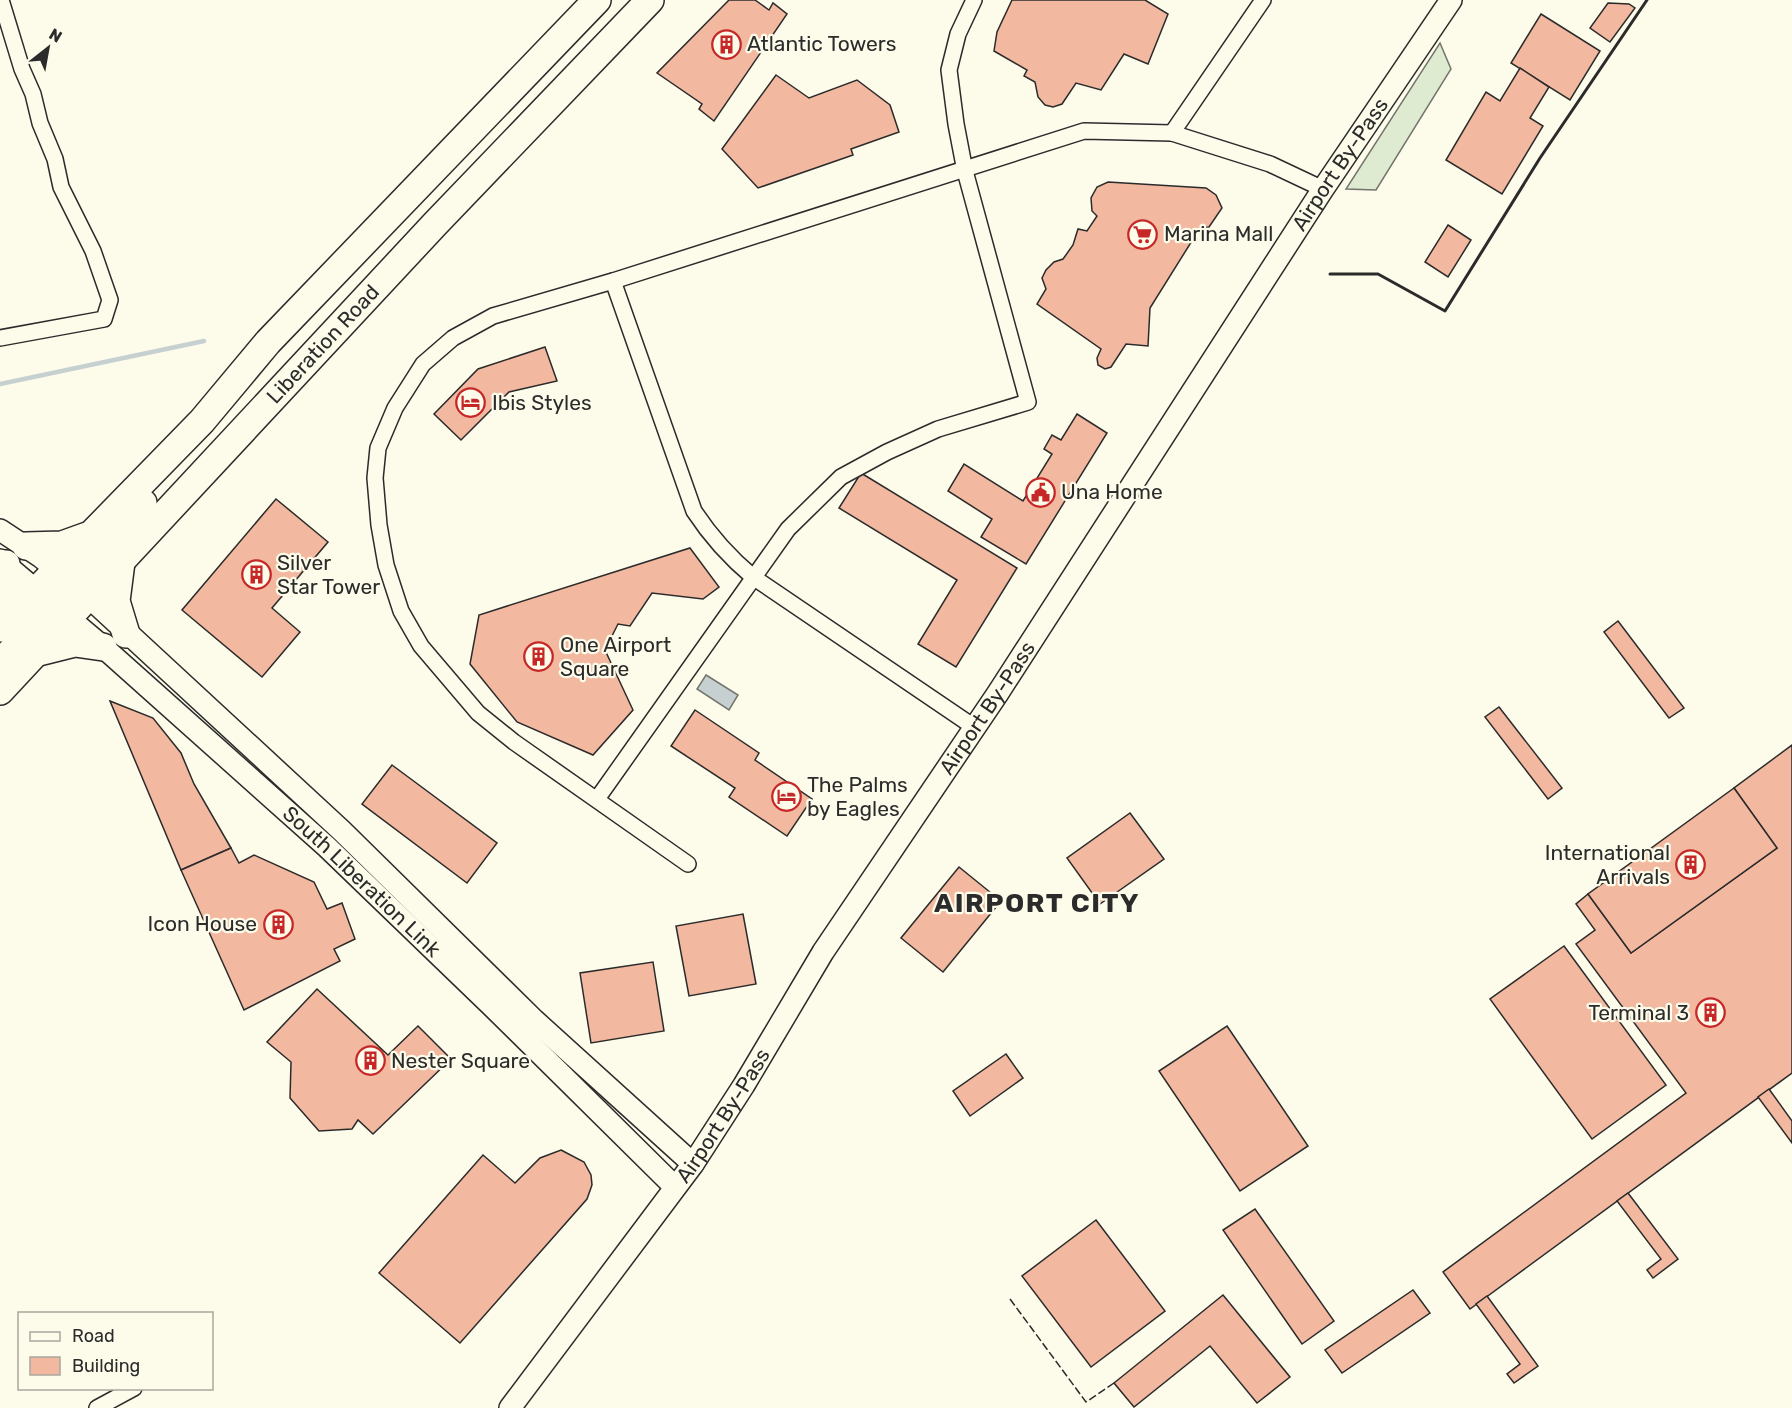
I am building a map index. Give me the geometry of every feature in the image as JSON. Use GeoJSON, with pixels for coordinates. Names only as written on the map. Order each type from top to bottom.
{"type":"FeatureCollection","features":[{"type":"Feature","properties":{"kind":"highway","name":"Liberation Road"},"geometry":{"type":"LineString","coordinates":[[0,692],[69,617],[73,584],[91,534],[202,421],[268,342],[597,0]]}},
{"type":"Feature","properties":{"kind":"highway","name":"Liberation Road"},"geometry":{"type":"LineString","coordinates":[[1,627],[42,594],[73,584],[121,562],[435,224],[650,0]]}},
{"type":"Feature","properties":{"kind":"highway"},"geometry":{"type":"LineString","coordinates":[[73,584],[190,448],[202,421]]}},
{"type":"Feature","properties":{"kind":"highway"},"geometry":{"type":"LineString","coordinates":[[1,627],[8,594],[11,557],[62,545],[91,534]]}},
{"type":"Feature","properties":{"kind":"highway"},"geometry":{"type":"LineString","coordinates":[[39,652],[75,643],[114,640],[121,562]]}},
{"type":"Feature","properties":{"kind":"highway"},"geometry":{"type":"LineString","coordinates":[[0,663],[29,630],[42,594]]}},
{"type":"Feature","properties":{"kind":"street"},"geometry":{"type":"LineString","coordinates":[[0,338],[104,319],[110,300],[93,250],[61,187],[55,159],[40,123],[33,94],[21,69],[1,0]]}},
{"type":"Feature","properties":{"kind":"street"},"geometry":{"type":"LineString","coordinates":[[597,799],[788,529],[841,477],[887,452],[938,429],[1028,402],[965,171],[949,70],[958,34],[975,0]]}},
{"type":"Feature","properties":{"kind":"street"},"geometry":{"type":"LineString","coordinates":[[1172,132],[1263,0]]}},
{"type":"Feature","properties":{"kind":"street","name":"Airport By-Pass"},"geometry":{"type":"LineString","coordinates":[[510,1408],[693,1164],[744,1085],[823,952],[975,727],[1323,189],[1451,0]]}},
{"type":"Feature","properties":{"kind":"street"},"geometry":{"type":"LineString","coordinates":[[688,864],[478,713],[421,646],[401,611],[386,565],[379,525],[375,478],[378,448],[395,408],[423,364],[453,339],[493,316],[965,171],[1084,131],[1172,132],[1270,164],[1323,189]]}},
{"type":"Feature","properties":{"kind":"street"},"geometry":{"type":"LineString","coordinates":[[613,281],[694,511],[709,535],[731,559],[753,577],[975,727]]}},
{"type":"Feature","properties":{"kind":"street"},"geometry":{"type":"LineString","coordinates":[[0,530],[11,557]]}},
{"type":"Feature","properties":{"kind":"street","name":"South Liberation Link"},"geometry":{"type":"LineString","coordinates":[[11,557],[73,584],[114,640],[486,1000],[675,1188]]}},
{"type":"Feature","properties":{"kind":"street","name":"South Liberation Link"},"geometry":{"type":"LineString","coordinates":[[11,557],[42,594],[69,617],[114,640],[342,831],[534,1020],[693,1164]]}},
{"type":"Feature","properties":{"kind":"street"},"geometry":{"type":"LineString","coordinates":[[97,1408],[132,1390]]}},
{"type":"Feature","properties":{"kind":"green space"},"geometry":{"type":"Polygon","coordinates":[[[1440,43],[1451,69],[1376,190],[1346,189],[1440,43]]]}},
{"type":"Feature","properties":{"kind":"shaded area"},"geometry":{"type":"Polygon","coordinates":[[[706,675],[738,695],[729,710],[697,689],[706,675]]]}},
{"type":"Feature","properties":{"kind":"building","name":"Atlantic Towers"},"geometry":{"type":"Polygon","coordinates":[[[729,0],[755,0],[769,10],[773,3],[787,14],[714,121],[699,109],[702,104],[657,73],[729,0]]]}},
{"type":"Feature","properties":{"kind":"building"},"geometry":{"type":"Polygon","coordinates":[[[1012,0],[1145,0],[1168,14],[1148,64],[1124,54],[1101,90],[1076,83],[1062,104],[1053,107],[1045,105],[1038,97],[1035,82],[1024,76],[1027,70],[994,51],[997,32],[1012,0]]]}},
{"type":"Feature","properties":{"kind":"building"},"geometry":{"type":"Polygon","coordinates":[[[1608,3],[1629,4],[1635,8],[1610,42],[1590,28],[1608,3]]]}},
{"type":"Feature","properties":{"kind":"building"},"geometry":{"type":"Polygon","coordinates":[[[1541,14],[1600,51],[1570,100],[1511,63],[1541,14]]]}},
{"type":"Feature","properties":{"kind":"building"},"geometry":{"type":"Polygon","coordinates":[[[1520,68],[1549,87],[1530,118],[1543,126],[1502,194],[1446,160],[1486,92],[1500,101],[1520,68]]]}},
{"type":"Feature","properties":{"kind":"building"},"geometry":{"type":"Polygon","coordinates":[[[776,75],[809,98],[857,80],[890,105],[899,132],[851,149],[853,155],[758,188],[722,149],[776,75]]]}},
{"type":"Feature","properties":{"kind":"building"},"geometry":{"type":"Polygon","coordinates":[[[1108,182],[1206,188],[1216,195],[1222,208],[1209,227],[1200,228],[1150,308],[1148,346],[1126,344],[1111,367],[1105,369],[1098,365],[1097,358],[1101,349],[1037,304],[1046,289],[1042,278],[1046,270],[1054,262],[1063,259],[1073,245],[1078,229],[1087,231],[1097,216],[1092,211],[1091,198],[1097,187],[1108,182]]]}},
{"type":"Feature","properties":{"kind":"building"},"geometry":{"type":"Polygon","coordinates":[[[1448,225],[1471,240],[1448,277],[1425,262],[1448,225]]]}},
{"type":"Feature","properties":{"kind":"building","name":"Ibis Styles"},"geometry":{"type":"Polygon","coordinates":[[[545,347],[557,381],[509,392],[461,440],[434,414],[478,369],[545,347]]]}},
{"type":"Feature","properties":{"kind":"building"},"geometry":{"type":"Polygon","coordinates":[[[1077,414],[1107,433],[1026,564],[981,537],[992,519],[948,491],[964,464],[1023,501],[1052,454],[1044,449],[1052,435],[1061,440],[1077,414]]]}},
{"type":"Feature","properties":{"kind":"building"},"geometry":{"type":"Polygon","coordinates":[[[861,473],[1017,568],[956,667],[918,644],[957,580],[839,508],[861,473]]]}},
{"type":"Feature","properties":{"kind":"building","name":"Silver Star Tower"},"geometry":{"type":"Polygon","coordinates":[[[276,499],[328,542],[272,608],[300,632],[262,677],[182,610],[276,499]]]}},
{"type":"Feature","properties":{"kind":"building","name":"One Airport Square"},"geometry":{"type":"Polygon","coordinates":[[[690,548],[719,587],[703,599],[652,593],[630,626],[618,624],[605,650],[633,710],[593,755],[517,722],[470,664],[479,615],[690,548]]]}},
{"type":"Feature","properties":{"kind":"building"},"geometry":{"type":"Polygon","coordinates":[[[1618,621],[1684,708],[1669,718],[1604,632],[1618,621]]]}},
{"type":"Feature","properties":{"kind":"building","name":"Icon House"},"geometry":{"type":"Polygon","coordinates":[[[110,701],[153,718],[181,753],[194,784],[231,848],[181,870],[110,701]]]}},
{"type":"Feature","properties":{"kind":"building"},"geometry":{"type":"Polygon","coordinates":[[[1499,707],[1562,788],[1548,799],[1485,717],[1499,707]]]}},
{"type":"Feature","properties":{"kind":"building"},"geometry":{"type":"Polygon","coordinates":[[[695,710],[759,753],[755,760],[812,799],[787,836],[729,797],[735,788],[671,746],[695,710]]]}},
{"type":"Feature","properties":{"kind":"building","name":"Terminal 3"},"geometry":{"type":"Polygon","coordinates":[[[1792,745],[1792,1073],[1470,1309],[1443,1272],[1686,1093],[1576,944],[1595,930],[1576,904],[1588,894],[1631,953],[1777,848],[1734,788],[1792,745]]]}},
{"type":"Feature","properties":{"kind":"building"},"geometry":{"type":"Polygon","coordinates":[[[392,765],[497,843],[467,883],[362,804],[392,765]]]}},
{"type":"Feature","properties":{"kind":"building","name":"International Arrivals"},"geometry":{"type":"Polygon","coordinates":[[[1734,788],[1777,848],[1631,953],[1588,894],[1734,788]]]}},
{"type":"Feature","properties":{"kind":"building"},"geometry":{"type":"Polygon","coordinates":[[[1130,813],[1164,859],[1100,904],[1067,858],[1130,813]]]}},
{"type":"Feature","properties":{"kind":"building","name":"Icon House"},"geometry":{"type":"Polygon","coordinates":[[[231,848],[239,863],[254,855],[314,882],[327,909],[342,903],[355,939],[334,949],[340,961],[244,1010],[181,870],[231,848]]]}},
{"type":"Feature","properties":{"kind":"building"},"geometry":{"type":"Polygon","coordinates":[[[959,867],[1001,901],[943,972],[901,938],[959,867]]]}},
{"type":"Feature","properties":{"kind":"building"},"geometry":{"type":"Polygon","coordinates":[[[743,914],[756,984],[689,996],[676,926],[743,914]]]}},
{"type":"Feature","properties":{"kind":"building"},"geometry":{"type":"Polygon","coordinates":[[[1564,946],[1666,1085],[1592,1139],[1490,999],[1564,946]]]}},
{"type":"Feature","properties":{"kind":"building"},"geometry":{"type":"Polygon","coordinates":[[[653,962],[664,1031],[591,1043],[580,973],[653,962]]]}},
{"type":"Feature","properties":{"kind":"building","name":"Nester Square"},"geometry":{"type":"Polygon","coordinates":[[[317,989],[388,1055],[418,1026],[451,1059],[373,1134],[358,1120],[352,1129],[319,1131],[290,1098],[291,1062],[267,1042],[317,989]]]}},
{"type":"Feature","properties":{"kind":"building"},"geometry":{"type":"Polygon","coordinates":[[[1227,1026],[1308,1146],[1240,1191],[1159,1071],[1227,1026]]]}},
{"type":"Feature","properties":{"kind":"building"},"geometry":{"type":"Polygon","coordinates":[[[1006,1054],[1023,1078],[970,1116],[953,1091],[1006,1054]]]}},
{"type":"Feature","properties":{"kind":"building"},"geometry":{"type":"Polygon","coordinates":[[[1769,1089],[1792,1121],[1792,1143],[1758,1097],[1769,1089]]]}},
{"type":"Feature","properties":{"kind":"building"},"geometry":{"type":"Polygon","coordinates":[[[561,1150],[584,1162],[591,1175],[592,1185],[587,1199],[460,1343],[379,1273],[483,1155],[515,1183],[540,1158],[561,1150]]]}},
{"type":"Feature","properties":{"kind":"building"},"geometry":{"type":"Polygon","coordinates":[[[1628,1193],[1678,1259],[1653,1278],[1647,1270],[1661,1259],[1617,1201],[1628,1193]]]}},
{"type":"Feature","properties":{"kind":"building"},"geometry":{"type":"Polygon","coordinates":[[[1255,1209],[1334,1321],[1302,1344],[1223,1230],[1255,1209]]]}},
{"type":"Feature","properties":{"kind":"building"},"geometry":{"type":"Polygon","coordinates":[[[1096,1220],[1165,1311],[1091,1367],[1022,1276],[1096,1220]]]}},
{"type":"Feature","properties":{"kind":"building"},"geometry":{"type":"Polygon","coordinates":[[[1413,1290],[1430,1313],[1342,1373],[1325,1350],[1413,1290]]]}},
{"type":"Feature","properties":{"kind":"building"},"geometry":{"type":"Polygon","coordinates":[[[1223,1295],[1290,1377],[1257,1403],[1210,1346],[1134,1407],[1114,1383],[1223,1295]]]}},
{"type":"Feature","properties":{"kind":"building"},"geometry":{"type":"Polygon","coordinates":[[[1487,1296],[1538,1366],[1514,1383],[1507,1374],[1520,1364],[1476,1304],[1487,1296]]]}},
{"type":"Feature","properties":{"kind":"waterway"},"geometry":{"type":"LineString","coordinates":[[0,384],[204,341]]}},
{"type":"Feature","properties":{"kind":"fence"},"geometry":{"type":"LineString","coordinates":[[1010,1299],[1086,1402],[1114,1383]]}},
{"type":"Feature","properties":{"kind":"wall"},"geometry":{"type":"LineString","coordinates":[[1330,274],[1378,274],[1445,311],[1540,158],[1647,0]]}},
{"type":"Feature","properties":{"kind":"place","name":"Atlantic Towers"},"geometry":{"type":"Point","coordinates":[726,44]}},
{"type":"Feature","properties":{"kind":"place","name":"Marina Mall"},"geometry":{"type":"Point","coordinates":[1143,234]}},
{"type":"Feature","properties":{"kind":"place","name":"Ibis Styles"},"geometry":{"type":"Point","coordinates":[471,403]}},
{"type":"Feature","properties":{"kind":"place","name":"Una Home"},"geometry":{"type":"Point","coordinates":[1040,492]}},
{"type":"Feature","properties":{"kind":"place","name":"Silver Star Tower"},"geometry":{"type":"Point","coordinates":[256,575]}},
{"type":"Feature","properties":{"kind":"place","name":"One Airport Square"},"geometry":{"type":"Point","coordinates":[539,657]}},
{"type":"Feature","properties":{"kind":"place","name":"The Palms by Eagles"},"geometry":{"type":"Point","coordinates":[786,797]}},
{"type":"Feature","properties":{"kind":"place","name":"International Arrivals"},"geometry":{"type":"Point","coordinates":[1691,865]}},
{"type":"Feature","properties":{"kind":"place","name":"Icon House"},"geometry":{"type":"Point","coordinates":[278,924]}},
{"type":"Feature","properties":{"kind":"place","name":"Terminal 3"},"geometry":{"type":"Point","coordinates":[1710,1013]}},
{"type":"Feature","properties":{"kind":"place","name":"Nester Square"},"geometry":{"type":"Point","coordinates":[370,1061]}},
{"type":"Feature","properties":{"kind":"district","name":"AIRPORT CITY"},"geometry":{"type":"Point","coordinates":[1037,903]}}]}
